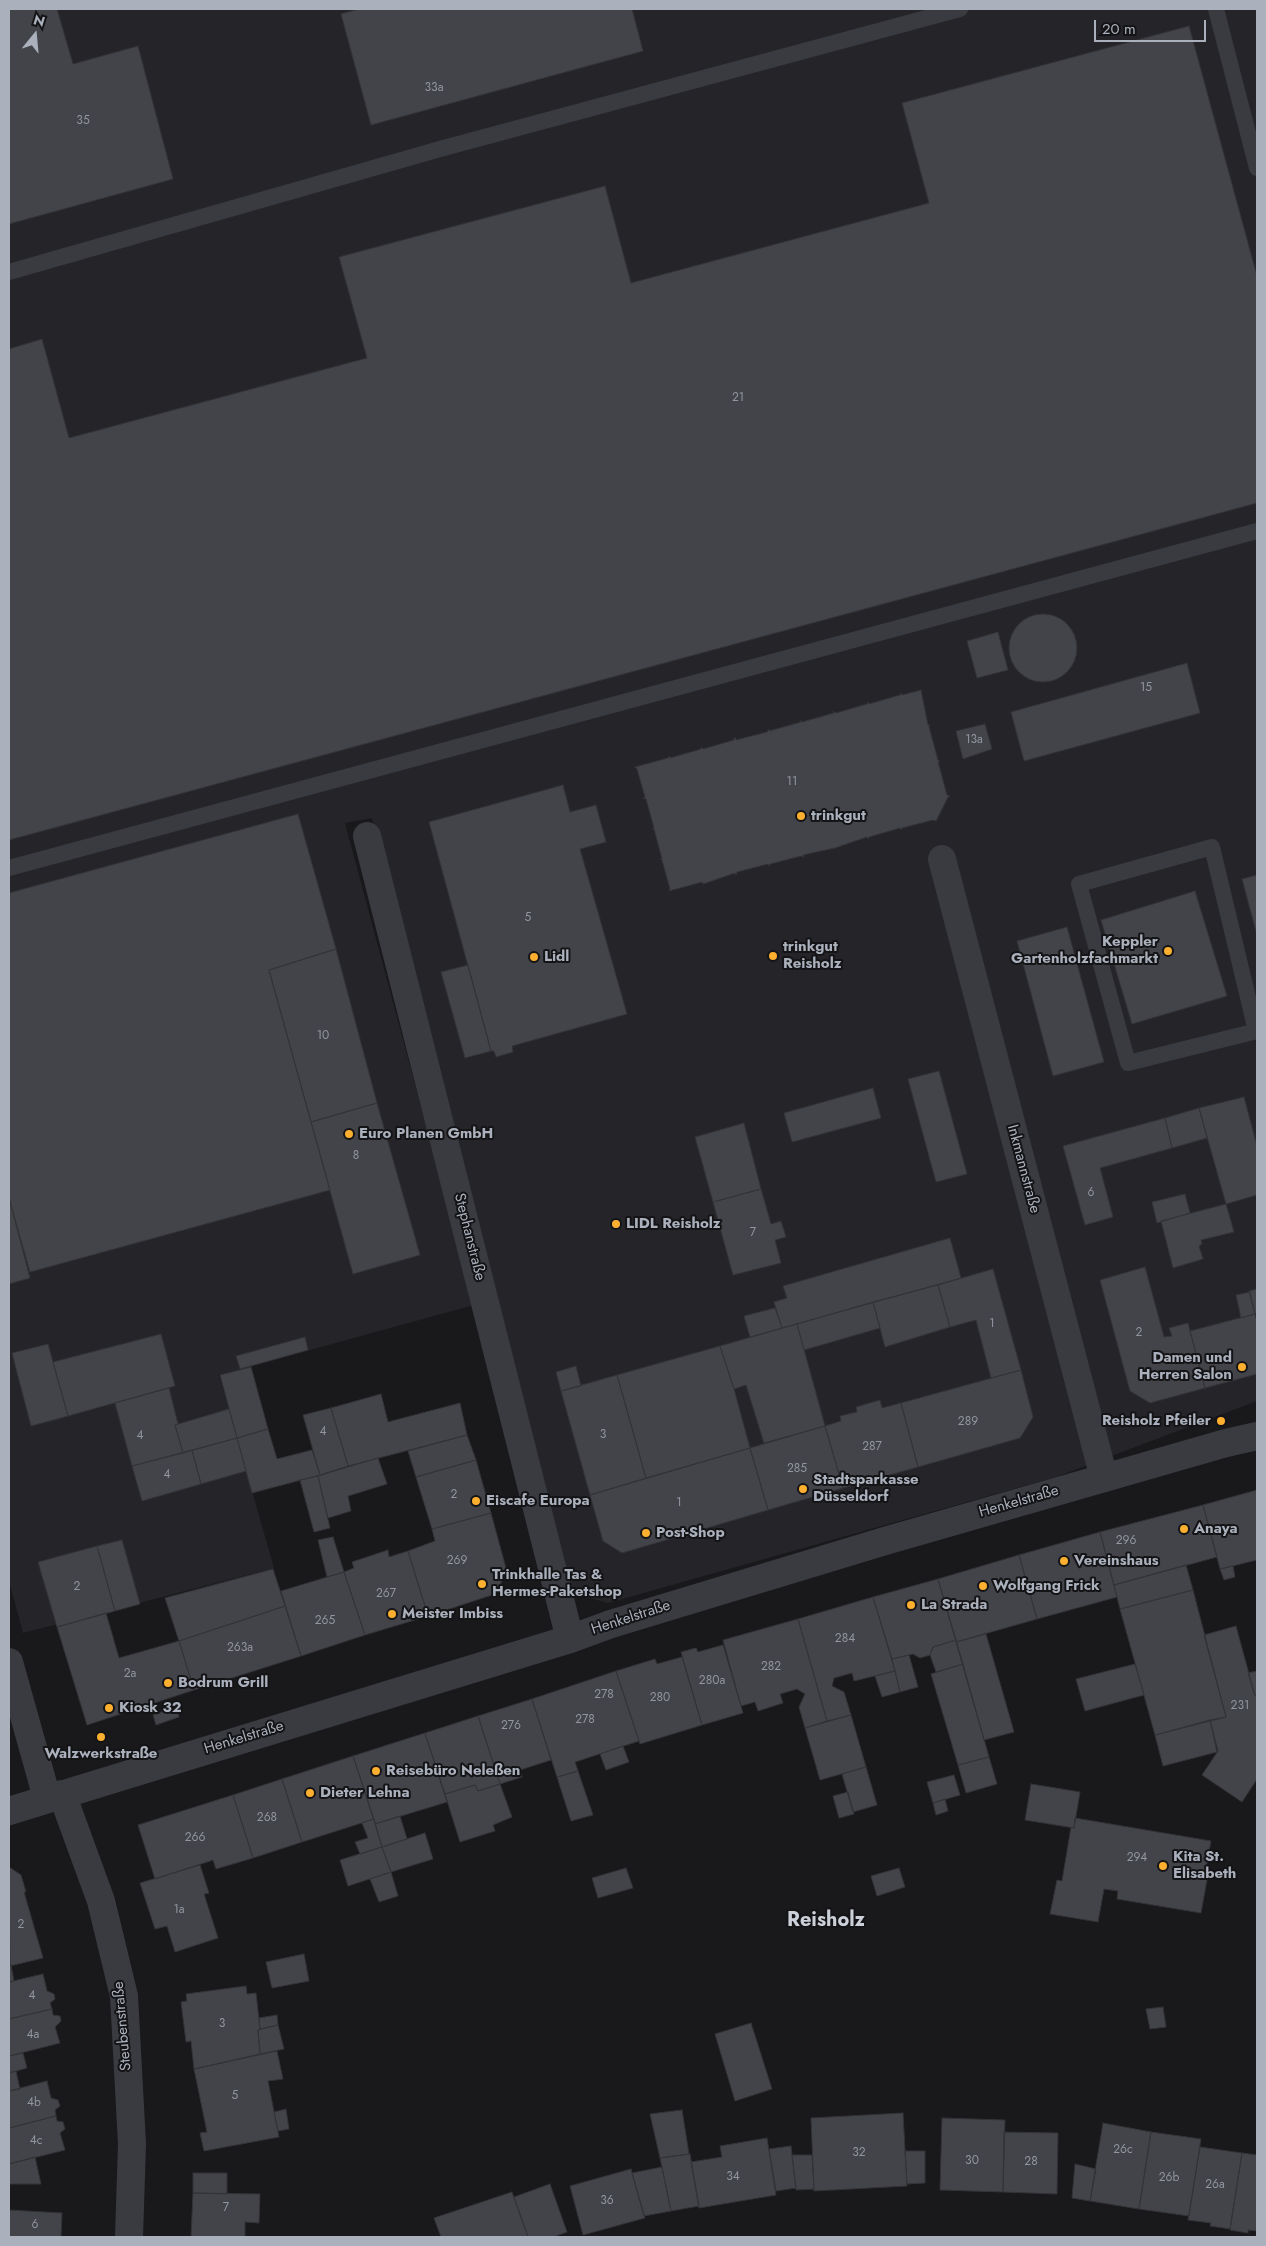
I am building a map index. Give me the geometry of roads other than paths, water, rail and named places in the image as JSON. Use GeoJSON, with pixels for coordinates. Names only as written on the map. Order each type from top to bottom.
{"type":"FeatureCollection","features":[{"type":"Feature","properties":{"kind":"street","name":"Stephanstraße"},"geometry":{"type":"LineString","coordinates":[[367,836],[570,1639]]}},
{"type":"Feature","properties":{"kind":"street","name":"Inkmannstraße"},"geometry":{"type":"LineString","coordinates":[[942,859],[1104,1478]]}},
{"type":"Feature","properties":{"kind":"street","name":"Henkelstraße"},"geometry":{"type":"LineString","coordinates":[[9,1811],[885,1541],[1226,1443],[1257,1436]]}},
{"type":"Feature","properties":{"kind":"street"},"geometry":{"type":"LineString","coordinates":[[9,1662],[55,1796]]}},
{"type":"Feature","properties":{"kind":"street","name":"Steubenstraße"},"geometry":{"type":"LineString","coordinates":[[55,1796],[101,1901],[124,1996],[132,2144],[129,2237]]}},
{"type":"Feature","properties":{"kind":"lane"},"geometry":{"type":"LineString","coordinates":[[9,272],[440,149],[960,9]]}},
{"type":"Feature","properties":{"kind":"lane"},"geometry":{"type":"LineString","coordinates":[[1216,9],[1257,168]]}},
{"type":"Feature","properties":{"kind":"lane"},"geometry":{"type":"LineString","coordinates":[[9,868],[1257,531]]}},
{"type":"Feature","properties":{"kind":"lane"},"geometry":{"type":"LineString","coordinates":[[1212,847],[1257,1031],[1128,1063],[1078,884],[1212,847]]}},
{"type":"Feature","properties":{"kind":"place","name":"trinkgut"},"geometry":{"type":"Point","coordinates":[801,816]}},
{"type":"Feature","properties":{"kind":"place","name":"Keppler Gartenholzfachmarkt"},"geometry":{"type":"Point","coordinates":[1168,951]}},
{"type":"Feature","properties":{"kind":"place","name":"trinkgut Reisholz"},"geometry":{"type":"Point","coordinates":[773,956]}},
{"type":"Feature","properties":{"kind":"place","name":"Lidl"},"geometry":{"type":"Point","coordinates":[534,957]}},
{"type":"Feature","properties":{"kind":"place","name":"Euro Planen GmbH"},"geometry":{"type":"Point","coordinates":[349,1134]}},
{"type":"Feature","properties":{"kind":"place","name":"LIDL Reisholz"},"geometry":{"type":"Point","coordinates":[616,1224]}},
{"type":"Feature","properties":{"kind":"place","name":"Damen und Herren Salon"},"geometry":{"type":"Point","coordinates":[1242,1367]}},
{"type":"Feature","properties":{"kind":"place","name":"Reisholz Pfeiler"},"geometry":{"type":"Point","coordinates":[1221,1421]}},
{"type":"Feature","properties":{"kind":"place","name":"Stadtsparkasse Düsseldorf"},"geometry":{"type":"Point","coordinates":[803,1489]}},
{"type":"Feature","properties":{"kind":"place","name":"Eiscafe Europa"},"geometry":{"type":"Point","coordinates":[476,1501]}},
{"type":"Feature","properties":{"kind":"place","name":"Anaya"},"geometry":{"type":"Point","coordinates":[1184,1529]}},
{"type":"Feature","properties":{"kind":"place","name":"Post-Shop"},"geometry":{"type":"Point","coordinates":[646,1533]}},
{"type":"Feature","properties":{"kind":"place","name":"Vereinshaus"},"geometry":{"type":"Point","coordinates":[1064,1561]}},
{"type":"Feature","properties":{"kind":"place","name":"Trinkhalle Tas & Hermes-Paketshop"},"geometry":{"type":"Point","coordinates":[482,1584]}},
{"type":"Feature","properties":{"kind":"place","name":"Wolfgang Frick"},"geometry":{"type":"Point","coordinates":[983,1586]}},
{"type":"Feature","properties":{"kind":"place","name":"La Strada"},"geometry":{"type":"Point","coordinates":[911,1605]}},
{"type":"Feature","properties":{"kind":"place","name":"Meister Imbiss"},"geometry":{"type":"Point","coordinates":[392,1614]}},
{"type":"Feature","properties":{"kind":"place","name":"Bodrum Grill"},"geometry":{"type":"Point","coordinates":[168,1683]}},
{"type":"Feature","properties":{"kind":"place","name":"Kiosk 32"},"geometry":{"type":"Point","coordinates":[109,1708]}},
{"type":"Feature","properties":{"kind":"place","name":"Walzwerkstraße"},"geometry":{"type":"Point","coordinates":[101,1737]}},
{"type":"Feature","properties":{"kind":"place","name":"Reisebüro Neleßen"},"geometry":{"type":"Point","coordinates":[376,1771]}},
{"type":"Feature","properties":{"kind":"place","name":"Dieter Lehna"},"geometry":{"type":"Point","coordinates":[310,1793]}},
{"type":"Feature","properties":{"kind":"place","name":"Kita St. Elisabeth"},"geometry":{"type":"Point","coordinates":[1163,1866]}},
{"type":"Feature","properties":{"kind":"district","name":"Reisholz"},"geometry":{"type":"Point","coordinates":[826,1921]}}]}
